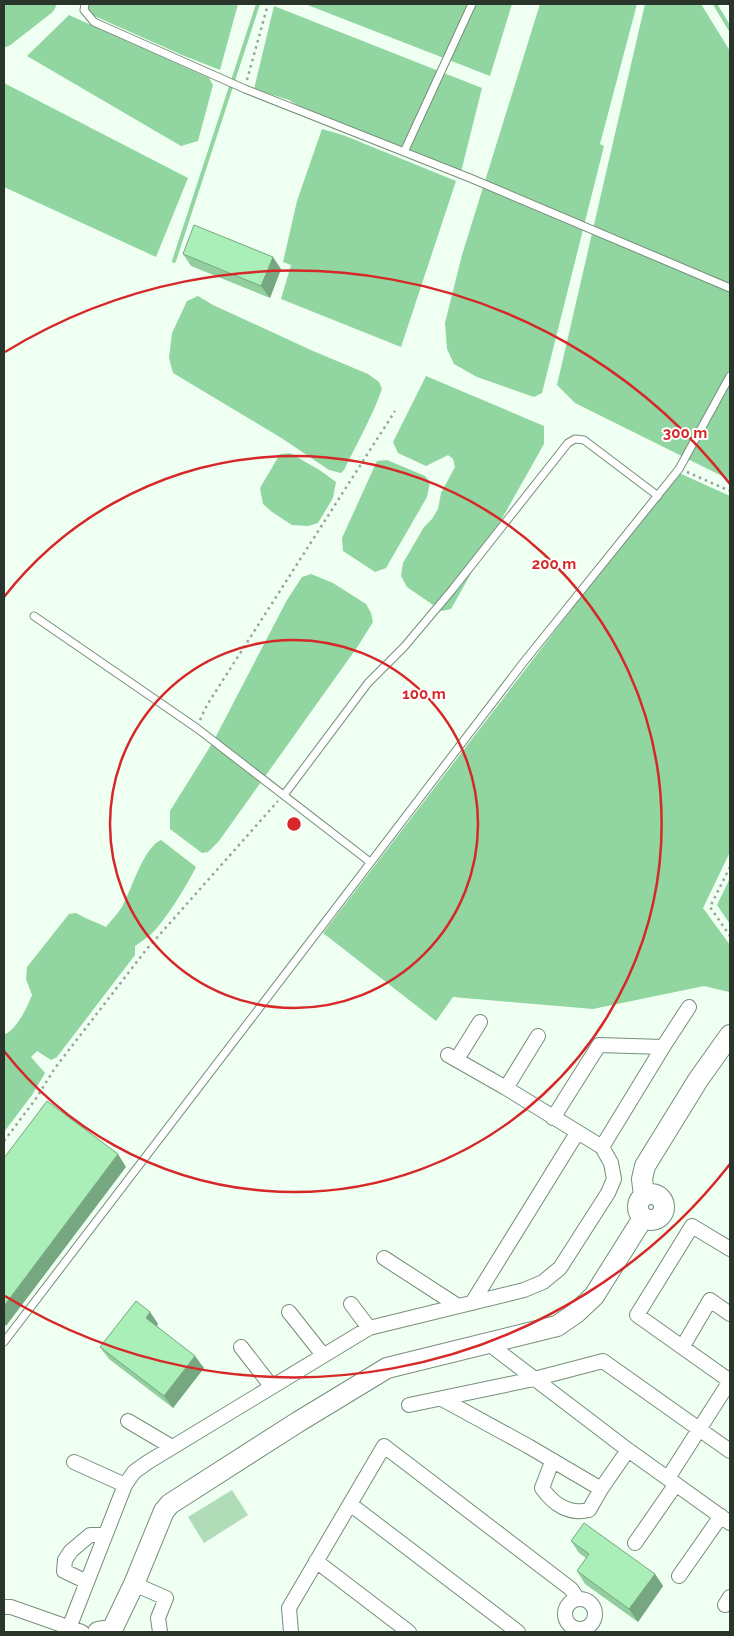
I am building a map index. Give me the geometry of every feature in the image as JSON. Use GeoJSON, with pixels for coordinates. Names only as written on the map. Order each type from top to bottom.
{"type":"FeatureCollection","features":[{"type":"Feature","properties":{"kind":"street"},"geometry":{"type":"LineString","coordinates":[[602,1147],[689,1007]]}},
{"type":"Feature","properties":{"kind":"street"},"geometry":{"type":"LineString","coordinates":[[4,1607],[11,1607],[49,1626],[76,1630],[87,1582],[125,1485],[134,1472],[368,1328],[524,1290],[543,1282],[560,1268],[608,1193],[614,1179],[612,1163],[602,1147],[453,1057],[480,1022]]}},
{"type":"Feature","properties":{"kind":"street"},"geometry":{"type":"LineString","coordinates":[[98,1632],[111,1632],[134,1584],[164,1511],[170,1504],[298,1422],[387,1368],[557,1326],[576,1313],[594,1296],[643,1218],[638,1204],[644,1196],[642,1179],[645,1166],[709,1063],[730,1035]]}},
{"type":"Feature","properties":{"kind":"street"},"geometry":{"type":"LineString","coordinates":[[506,1088],[538,1036]]}},
{"type":"Feature","properties":{"kind":"street"},"geometry":{"type":"LineString","coordinates":[[553,1118],[599,1045],[663,1047]]}},
{"type":"Feature","properties":{"kind":"street"},"geometry":{"type":"LineString","coordinates":[[465,1304],[577,1133]]}},
{"type":"Feature","properties":{"kind":"street"},"geometry":{"type":"LineString","coordinates":[[635,1543],[730,1381],[637,1315],[692,1226],[730,1249]]}},
{"type":"Feature","properties":{"kind":"street"},"geometry":{"type":"LineString","coordinates":[[384,1258],[465,1304]]}},
{"type":"Feature","properties":{"kind":"street"},"geometry":{"type":"LineString","coordinates":[[683,1346],[710,1300],[730,1314]]}},
{"type":"Feature","properties":{"kind":"street"},"geometry":{"type":"LineString","coordinates":[[351,1304],[368,1328]]}},
{"type":"Feature","properties":{"kind":"street"},"geometry":{"type":"LineString","coordinates":[[289,1312],[323,1355]]}},
{"type":"Feature","properties":{"kind":"street"},"geometry":{"type":"LineString","coordinates":[[488,1344],[628,1450],[726,1519],[679,1576]]}},
{"type":"Feature","properties":{"kind":"street"},"geometry":{"type":"LineString","coordinates":[[241,1347],[272,1387]]}},
{"type":"Feature","properties":{"kind":"street"},"geometry":{"type":"LineString","coordinates":[[409,1405],[534,1379],[603,1361],[730,1451]]}},
{"type":"Feature","properties":{"kind":"street"},"geometry":{"type":"LineString","coordinates":[[442,1399],[602,1489]]}},
{"type":"Feature","properties":{"kind":"street"},"geometry":{"type":"LineString","coordinates":[[128,1421],[172,1447]]}},
{"type":"Feature","properties":{"kind":"street"},"geometry":{"type":"LineString","coordinates":[[293,1630],[289,1608],[384,1446],[571,1589],[578,1599],[591,1604],[594,1609],[592,1623],[584,1629],[570,1630],[565,1613],[569,1604],[578,1599]]}},
{"type":"Feature","properties":{"kind":"street"},"geometry":{"type":"LineString","coordinates":[[554,1461],[542,1488],[562,1508],[581,1512],[589,1510],[628,1450]]}},
{"type":"Feature","properties":{"kind":"street"},"geometry":{"type":"LineString","coordinates":[[74,1462],[125,1485]]}},
{"type":"Feature","properties":{"kind":"street"},"geometry":{"type":"LineString","coordinates":[[350,1504],[518,1632]]}},
{"type":"Feature","properties":{"kind":"street"},"geometry":{"type":"LineString","coordinates":[[87,1582],[64,1571],[65,1560],[71,1551],[90,1535],[105,1535]]}},
{"type":"Feature","properties":{"kind":"street"},"geometry":{"type":"LineString","coordinates":[[316,1561],[409,1632]]}},
{"type":"Feature","properties":{"kind":"street"},"geometry":{"type":"LineString","coordinates":[[134,1584],[166,1598],[158,1618],[160,1632]]}},
{"type":"Feature","properties":{"kind":"lane"},"geometry":{"type":"LineString","coordinates":[[85,4],[84,10],[94,22],[245,89],[404,152],[730,288]]}},
{"type":"Feature","properties":{"kind":"lane"},"geometry":{"type":"LineString","coordinates":[[404,152],[472,4]]}},
{"type":"Feature","properties":{"kind":"lane"},"geometry":{"type":"LineString","coordinates":[[4,1342],[523,663],[679,469],[730,376]]}},
{"type":"Feature","properties":{"kind":"lane"},"geometry":{"type":"LineString","coordinates":[[284,795],[368,684],[404,647],[452,590],[568,443],[575,439],[584,440],[658,496]]}},
{"type":"Feature","properties":{"kind":"lane"},"geometry":{"type":"LineString","coordinates":[[34,616],[198,729],[370,862]]}},
{"type":"Feature","properties":{"kind":"path"},"geometry":{"type":"LineString","coordinates":[[245,89],[268,4]]}},
{"type":"Feature","properties":{"kind":"path"},"geometry":{"type":"LineString","coordinates":[[198,729],[207,705],[395,411]]}},
{"type":"Feature","properties":{"kind":"path"},"geometry":{"type":"LineString","coordinates":[[679,469],[730,491]]}},
{"type":"Feature","properties":{"kind":"path"},"geometry":{"type":"LineString","coordinates":[[4,1141],[35,1100],[55,1068],[146,950],[284,795]]}},
{"type":"Feature","properties":{"kind":"path"},"geometry":{"type":"LineString","coordinates":[[730,867],[710,907],[730,936]]}},
{"type":"Feature","properties":{"kind":"shaded area"},"geometry":{"type":"Polygon","coordinates":[[[4,4],[37,4],[16,26],[4,31],[4,4]]]}},
{"type":"Feature","properties":{"kind":"shaded area"},"geometry":{"type":"Polygon","coordinates":[[[82,4],[238,4],[220,70],[81,10],[82,4]]]}},
{"type":"Feature","properties":{"kind":"shaded area"},"geometry":{"type":"Polygon","coordinates":[[[305,4],[512,4],[490,76],[305,4]]]}},
{"type":"Feature","properties":{"kind":"shaded area"},"geometry":{"type":"Polygon","coordinates":[[[540,4],[637,4],[600,144],[604,146],[542,393],[534,397],[477,377],[454,364],[447,349],[445,323],[462,255],[540,4]]]}},
{"type":"Feature","properties":{"kind":"shaded area"},"geometry":{"type":"Polygon","coordinates":[[[645,4],[701,4],[730,51],[730,480],[575,403],[557,385],[645,4]]]}},
{"type":"Feature","properties":{"kind":"shaded area"},"geometry":{"type":"Polygon","coordinates":[[[274,6],[482,88],[461,172],[319,119],[289,100],[254,89],[274,6]]]}},
{"type":"Feature","properties":{"kind":"shaded area"},"geometry":{"type":"Polygon","coordinates":[[[69,15],[209,78],[213,85],[198,141],[181,146],[27,56],[69,15]]]}},
{"type":"Feature","properties":{"kind":"shaded area"},"geometry":{"type":"Polygon","coordinates":[[[4,83],[188,178],[156,257],[4,187],[4,83]]]}},
{"type":"Feature","properties":{"kind":"shaded area"},"geometry":{"type":"Polygon","coordinates":[[[322,129],[343,135],[456,181],[401,347],[281,299],[291,265],[283,262],[297,201],[322,129]]]}},
{"type":"Feature","properties":{"kind":"shaded area"},"geometry":{"type":"Polygon","coordinates":[[[198,296],[213,305],[313,351],[368,374],[379,382],[382,389],[378,399],[341,473],[329,470],[283,439],[173,373],[169,358],[172,333],[187,301],[198,296]]]}},
{"type":"Feature","properties":{"kind":"shaded area"},"geometry":{"type":"Polygon","coordinates":[[[426,376],[544,426],[544,444],[451,609],[442,611],[407,587],[401,576],[403,563],[424,527],[438,509],[441,493],[455,467],[453,459],[448,455],[426,466],[398,453],[393,442],[426,376]]]}},
{"type":"Feature","properties":{"kind":"shaded area"},"geometry":{"type":"Polygon","coordinates":[[[290,453],[336,482],[333,498],[318,523],[308,526],[292,525],[263,504],[260,488],[280,454],[290,453]]]}},
{"type":"Feature","properties":{"kind":"shaded area"},"geometry":{"type":"Polygon","coordinates":[[[387,460],[425,476],[430,482],[427,497],[386,568],[375,572],[343,551],[342,538],[377,461],[387,460]]]}},
{"type":"Feature","properties":{"kind":"shaded area"},"geometry":{"type":"Polygon","coordinates":[[[677,472],[730,496],[730,852],[703,908],[730,945],[730,990],[729,992],[704,986],[593,1009],[453,997],[436,1021],[323,933],[677,472]]]}},
{"type":"Feature","properties":{"kind":"shaded area"},"geometry":{"type":"Polygon","coordinates":[[[311,574],[333,583],[366,604],[373,622],[358,646],[219,841],[208,852],[202,853],[170,829],[170,811],[213,742],[287,600],[302,577],[311,574]]]}},
{"type":"Feature","properties":{"kind":"shaded area"},"geometry":{"type":"Polygon","coordinates":[[[161,840],[196,867],[192,875],[178,899],[154,932],[135,946],[135,955],[57,1057],[51,1060],[37,1051],[31,1057],[45,1073],[32,1095],[4,1132],[4,1035],[17,1023],[32,995],[26,979],[27,967],[69,914],[76,913],[106,927],[123,905],[149,851],[161,840]]]}},
{"type":"Feature","properties":{"kind":"shaded area"},"geometry":{"type":"Polygon","coordinates":[[[730,878],[730,924],[717,905],[730,878]]]}},
{"type":"Feature","properties":{"kind":"shaded area"},"geometry":{"type":"Polygon","coordinates":[[[232,1490],[248,1515],[204,1543],[188,1517],[232,1490]]]}},
{"type":"Feature","properties":{"kind":"building"},"geometry":{"type":"Polygon","coordinates":[[[194,225],[273,257],[261,286],[183,254],[194,225]]]}},
{"type":"Feature","properties":{"kind":"building"},"geometry":{"type":"Polygon","coordinates":[[[47,1101],[118,1154],[4,1306],[4,1158],[47,1101]]]}},
{"type":"Feature","properties":{"kind":"building"},"geometry":{"type":"Polygon","coordinates":[[[136,1301],[150,1312],[146,1318],[195,1356],[164,1396],[100,1347],[136,1301]]]}},
{"type":"Feature","properties":{"kind":"building"},"geometry":{"type":"Polygon","coordinates":[[[584,1523],[655,1574],[629,1609],[577,1571],[589,1554],[571,1541],[584,1523]]]}},
{"type":"Feature","properties":{"kind":"waterway"},"geometry":{"type":"LineString","coordinates":[[4,36],[45,4]]}},
{"type":"Feature","properties":{"kind":"waterway"},"geometry":{"type":"LineString","coordinates":[[174,261],[258,4]]}},
{"type":"Feature","properties":{"kind":"waterway"},"geometry":{"type":"LineString","coordinates":[[715,4],[730,29]]}}]}
